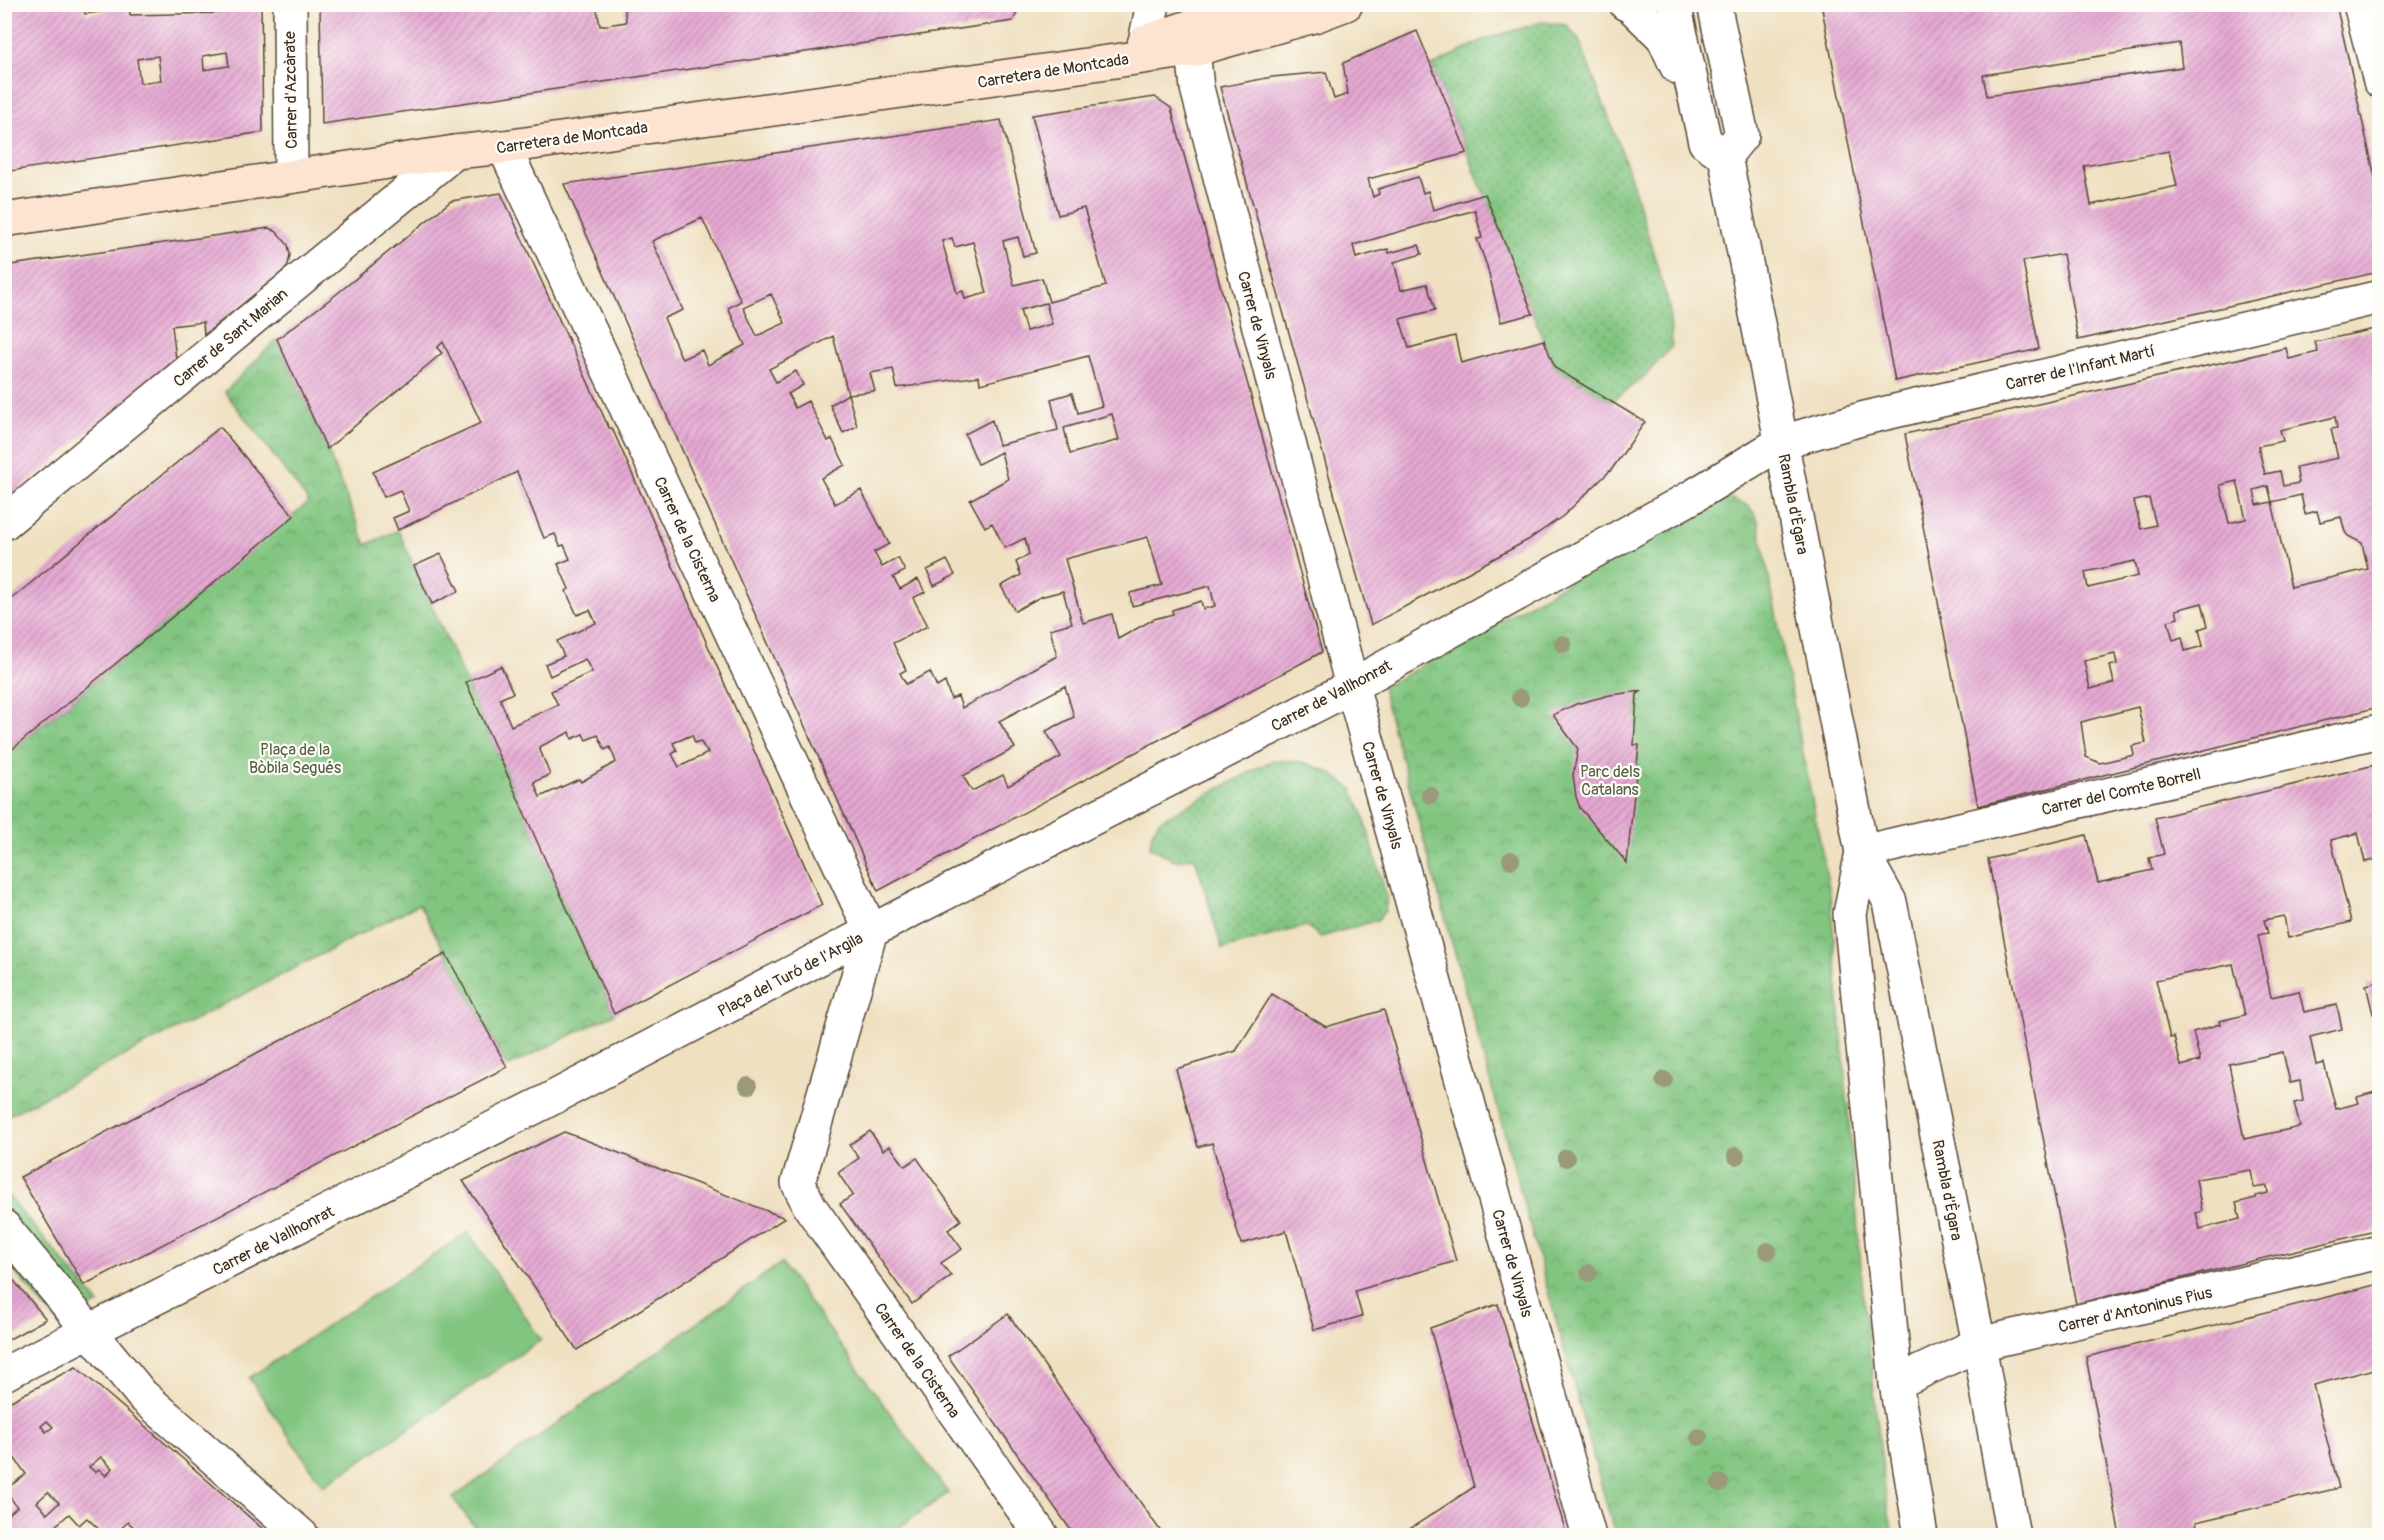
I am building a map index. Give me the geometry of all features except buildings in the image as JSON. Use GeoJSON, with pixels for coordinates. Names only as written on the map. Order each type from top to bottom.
{"type":"FeatureCollection","features":[{"type":"Feature","properties":{"kind":"street","name":"Carrer d'Azcàrate"},"geometry":{"type":"LineString","coordinates":[[290,4],[291,176]]}},
{"type":"Feature","properties":{"kind":"street"},"geometry":{"type":"LineString","coordinates":[[1142,49],[1153,4]]}},
{"type":"Feature","properties":{"kind":"street","name":"Carretera de Montcada"},"geometry":{"type":"LineString","coordinates":[[4,220],[455,152],[1096,66],[1255,4]]}},
{"type":"Feature","properties":{"kind":"street","name":"Carretera de Montcada"},"geometry":{"type":"LineString","coordinates":[[1142,49],[1193,50],[1317,15],[1346,4]]}},
{"type":"Feature","properties":{"kind":"street"},"geometry":{"type":"LineString","coordinates":[[1626,4],[1663,37],[1697,110]]}},
{"type":"Feature","properties":{"kind":"street"},"geometry":{"type":"LineString","coordinates":[[1674,4],[1705,142],[1725,156],[1742,135],[1714,4]]}},
{"type":"Feature","properties":{"kind":"street"},"geometry":{"type":"LineString","coordinates":[[2360,4],[2379,81]]}},
{"type":"Feature","properties":{"kind":"street","name":"Carrer de Vinyals"},"geometry":{"type":"LineString","coordinates":[[1193,50],[1197,88],[1352,686],[1589,1536]]}},
{"type":"Feature","properties":{"kind":"street","name":"Carrer de la Cisterna"},"geometry":{"type":"LineString","coordinates":[[504,147],[871,931]]}},
{"type":"Feature","properties":{"kind":"street","name":"Carrer de Sant Marian"},"geometry":{"type":"LineString","coordinates":[[4,523],[455,152]]}},
{"type":"Feature","properties":{"kind":"street","name":"Rambla d'Ègara"},"geometry":{"type":"LineString","coordinates":[[1725,156],[1862,852],[1890,902],[1979,1344],[2013,1536]]}},
{"type":"Feature","properties":{"kind":"street","name":"Carrer de l'Infant Martí"},"geometry":{"type":"LineString","coordinates":[[1782,442],[1865,418],[2379,297]]}},
{"type":"Feature","properties":{"kind":"street","name":"Carrer de Vallhonrat"},"geometry":{"type":"LineString","coordinates":[[871,931],[1352,686],[1690,498],[1782,442]]}},
{"type":"Feature","properties":{"kind":"street","name":"Carrer del Comte Borrell"},"geometry":{"type":"LineString","coordinates":[[1862,852],[2379,731]]}},
{"type":"Feature","properties":{"kind":"street","name":"Rambla d'Ègara"},"geometry":{"type":"LineString","coordinates":[[1862,852],[1850,914],[1896,1383],[1921,1536]]}},
{"type":"Feature","properties":{"kind":"street","name":"Plaça del Turó de l'Argila"},"geometry":{"type":"LineString","coordinates":[[541,1104],[871,931]]}},
{"type":"Feature","properties":{"kind":"street","name":"Plaça del Turó de l'Argila"},"geometry":{"type":"LineString","coordinates":[[798,1183],[871,931]]}},
{"type":"Feature","properties":{"kind":"street","name":"Carrer de Vallhonrat"},"geometry":{"type":"LineString","coordinates":[[4,1374],[92,1332],[541,1104]]}},
{"type":"Feature","properties":{"kind":"street","name":"Carrer de la Cisterna"},"geometry":{"type":"LineString","coordinates":[[798,1183],[810,1207],[1042,1536]]}},
{"type":"Feature","properties":{"kind":"street"},"geometry":{"type":"LineString","coordinates":[[4,1227],[142,1395],[302,1536]]}},
{"type":"Feature","properties":{"kind":"street","name":"Carrer d'Antoninus Pius"},"geometry":{"type":"LineString","coordinates":[[1896,1383],[1979,1344],[2379,1252]]}},
{"type":"Feature","properties":{"kind":"green space"},"geometry":{"type":"Polygon","coordinates":[[[1541,22],[1567,25],[1579,40],[1628,168],[1669,306],[1672,346],[1646,375],[1611,402],[1555,368],[1432,66],[1483,40],[1541,22]]]}},
{"type":"Feature","properties":{"kind":"green space","name":"Plaça de la Bòbila Segués"},"geometry":{"type":"Polygon","coordinates":[[[277,339],[327,449],[366,545],[398,530],[614,1014],[507,1067],[419,904],[5,1117],[5,756],[309,502],[225,392],[277,339]]]}},
{"type":"Feature","properties":{"kind":"green space","name":"Parc dels Catalans"},"geometry":{"type":"Polygon","coordinates":[[[1729,498],[1749,506],[1758,520],[1830,893],[1864,1303],[1886,1498],[1893,1535],[1615,1535],[1382,688],[1712,500],[1729,498]]]}},
{"type":"Feature","properties":{"kind":"green space"},"geometry":{"type":"Polygon","coordinates":[[[1273,760],[1303,762],[1329,772],[1352,789],[1362,811],[1387,898],[1385,911],[1377,920],[1321,937],[1306,926],[1222,949],[1195,857],[1177,861],[1150,847],[1152,832],[1160,820],[1273,760]]]}},
{"type":"Feature","properties":{"kind":"green space"},"geometry":{"type":"Polygon","coordinates":[[[4,1191],[99,1304],[58,1322],[5,1261],[4,1191]]]}},
{"type":"Feature","properties":{"kind":"green space"},"geometry":{"type":"Polygon","coordinates":[[[468,1232],[541,1340],[323,1486],[249,1378],[468,1232]]]}},
{"type":"Feature","properties":{"kind":"green space"},"geometry":{"type":"Polygon","coordinates":[[[781,1263],[948,1493],[888,1535],[480,1535],[453,1498],[781,1263]]]}}]}
